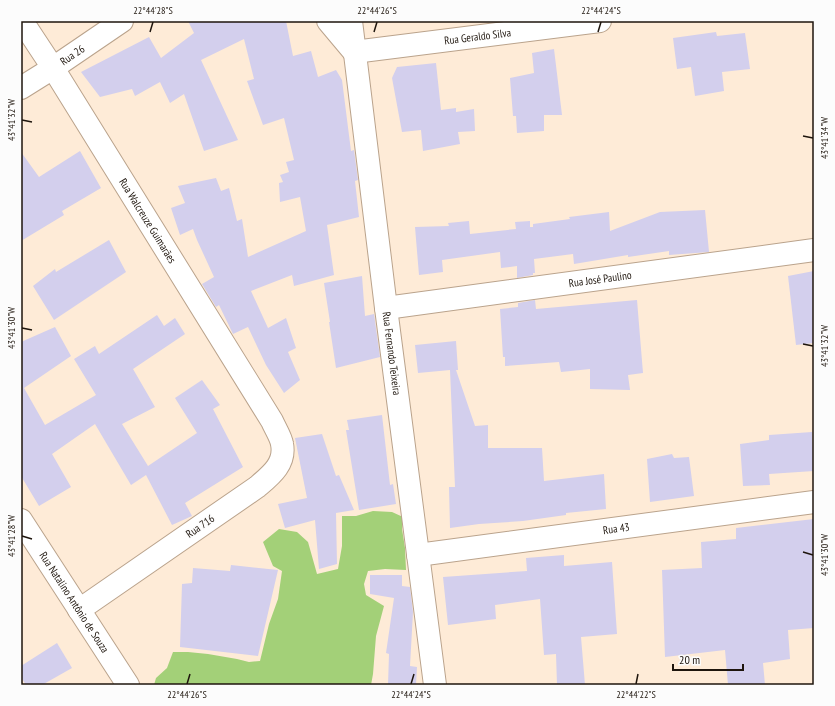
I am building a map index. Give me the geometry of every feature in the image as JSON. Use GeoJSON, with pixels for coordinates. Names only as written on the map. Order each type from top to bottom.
{"type":"FeatureCollection","features":[{"type":"Feature","properties":{"kind":"street","name":"Rua Walcreuze Guimarães"},"geometry":{"type":"LineString","coordinates":[[22,21],[53,68],[272,421]]}},
{"type":"Feature","properties":{"kind":"street","name":"Rua 26"},"geometry":{"type":"LineString","coordinates":[[21,88],[122,21]]}},
{"type":"Feature","properties":{"kind":"street"},"geometry":{"type":"LineString","coordinates":[[328,21],[354,52]]}},
{"type":"Feature","properties":{"kind":"street","name":"Rua Fernando Teixeira"},"geometry":{"type":"LineString","coordinates":[[351,21],[386,308],[435,685]]}},
{"type":"Feature","properties":{"kind":"street","name":"Rua Geraldo Silva"},"geometry":{"type":"LineString","coordinates":[[354,52],[600,21]]}},
{"type":"Feature","properties":{"kind":"street","name":"Rua José Paulino"},"geometry":{"type":"LineString","coordinates":[[386,308],[814,250]]}},
{"type":"Feature","properties":{"kind":"street","name":"Rua 716"},"geometry":{"type":"LineString","coordinates":[[79,610],[257,488],[274,472],[282,458],[282,444],[272,421]]}},
{"type":"Feature","properties":{"kind":"street","name":"Rua 43"},"geometry":{"type":"LineString","coordinates":[[418,556],[814,502]]}},
{"type":"Feature","properties":{"kind":"street","name":"Rua Natalino Antônio de Souza"},"geometry":{"type":"LineString","coordinates":[[21,520],[128,685]]}},
{"type":"Feature","properties":{"kind":"green space"},"geometry":{"type":"Polygon","coordinates":[[[373,511],[392,512],[403,517],[402,529],[406,570],[385,569],[368,571],[364,584],[366,595],[384,606],[376,636],[371,685],[154,685],[156,678],[167,668],[173,652],[208,654],[249,662],[260,661],[269,624],[278,599],[282,571],[273,566],[263,542],[279,529],[297,532],[308,542],[317,574],[338,569],[342,546],[342,516],[356,516],[373,511]]]}},
{"type":"Feature","properties":{"kind":"building"},"geometry":{"type":"Polygon","coordinates":[[[188,21],[286,21],[293,56],[311,51],[318,77],[336,70],[342,80],[351,151],[354,150],[358,180],[355,181],[359,217],[327,225],[334,275],[294,286],[292,275],[251,291],[268,328],[286,318],[296,348],[288,352],[300,380],[284,393],[266,365],[248,327],[233,334],[219,305],[216,307],[202,284],[214,277],[193,229],[180,235],[171,208],[185,203],[178,186],[216,178],[221,191],[229,188],[237,221],[242,219],[248,257],[306,231],[300,197],[280,202],[279,183],[283,182],[280,175],[289,172],[286,162],[294,160],[284,118],[263,125],[247,81],[254,79],[244,39],[201,60],[238,140],[204,151],[184,94],[170,103],[160,82],[135,96],[132,89],[100,97],[81,72],[149,37],[161,58],[194,33],[188,21]]]}},
{"type":"Feature","properties":{"kind":"building"},"geometry":{"type":"Polygon","coordinates":[[[716,32],[717,36],[745,33],[750,69],[722,72],[724,91],[695,96],[691,67],[677,69],[673,38],[716,32]]]}},
{"type":"Feature","properties":{"kind":"building"},"geometry":{"type":"Polygon","coordinates":[[[554,49],[562,115],[544,115],[544,131],[517,133],[516,116],[513,116],[510,78],[534,73],[532,53],[554,49]]]}},
{"type":"Feature","properties":{"kind":"building"},"geometry":{"type":"Polygon","coordinates":[[[436,63],[441,110],[456,108],[456,112],[474,109],[475,131],[458,132],[460,144],[423,151],[421,130],[402,132],[392,78],[397,67],[436,63]]]}},
{"type":"Feature","properties":{"kind":"building"},"geometry":{"type":"Polygon","coordinates":[[[80,151],[101,188],[62,211],[64,215],[21,241],[21,152],[39,177],[80,151]]]}},
{"type":"Feature","properties":{"kind":"building"},"geometry":{"type":"Polygon","coordinates":[[[705,210],[709,252],[669,255],[669,251],[628,257],[628,255],[574,264],[573,254],[534,259],[535,273],[533,273],[533,275],[517,278],[517,266],[501,268],[500,252],[442,260],[443,272],[419,275],[415,227],[449,226],[448,223],[469,221],[470,234],[516,229],[515,222],[530,221],[530,227],[533,227],[533,224],[570,219],[569,217],[609,212],[610,231],[660,212],[705,210]]]}},
{"type":"Feature","properties":{"kind":"building"},"geometry":{"type":"Polygon","coordinates":[[[109,240],[126,272],[54,320],[33,286],[55,269],[56,272],[109,240]]]}},
{"type":"Feature","properties":{"kind":"building"},"geometry":{"type":"Polygon","coordinates":[[[814,271],[814,343],[796,345],[788,276],[814,271]]]}},
{"type":"Feature","properties":{"kind":"building"},"geometry":{"type":"Polygon","coordinates":[[[362,276],[365,316],[374,314],[380,357],[336,368],[324,283],[362,276]]]}},
{"type":"Feature","properties":{"kind":"building"},"geometry":{"type":"Polygon","coordinates":[[[535,300],[536,309],[637,300],[643,373],[628,375],[630,390],[590,389],[590,369],[561,372],[559,362],[505,366],[505,357],[503,357],[500,309],[518,307],[518,303],[535,300]]]}},
{"type":"Feature","properties":{"kind":"building"},"geometry":{"type":"Polygon","coordinates":[[[157,315],[164,326],[175,318],[185,334],[133,369],[155,407],[122,424],[148,466],[197,433],[175,398],[202,380],[220,405],[213,409],[243,467],[185,503],[192,516],[172,525],[146,475],[131,485],[95,424],[52,454],[71,487],[39,506],[21,476],[21,342],[55,327],[71,356],[24,388],[45,425],[96,395],[74,359],[95,346],[99,354],[157,315]]]}},
{"type":"Feature","properties":{"kind":"building"},"geometry":{"type":"Polygon","coordinates":[[[456,341],[458,370],[456,370],[475,426],[488,425],[488,448],[542,448],[544,481],[604,474],[606,509],[566,513],[566,515],[523,521],[479,524],[450,528],[449,487],[455,487],[450,370],[418,373],[415,345],[456,341]]]}},
{"type":"Feature","properties":{"kind":"building"},"geometry":{"type":"Polygon","coordinates":[[[382,415],[390,485],[393,484],[396,504],[359,510],[346,430],[349,430],[347,420],[382,415]]]}},
{"type":"Feature","properties":{"kind":"building"},"geometry":{"type":"Polygon","coordinates":[[[812,432],[814,471],[769,474],[770,485],[743,486],[740,444],[769,440],[769,435],[812,432]]]}},
{"type":"Feature","properties":{"kind":"building"},"geometry":{"type":"Polygon","coordinates":[[[322,434],[336,476],[339,475],[354,510],[336,513],[337,564],[319,569],[315,520],[285,528],[278,504],[307,498],[295,438],[322,434]]]}},
{"type":"Feature","properties":{"kind":"building"},"geometry":{"type":"Polygon","coordinates":[[[672,454],[674,458],[689,457],[694,496],[650,502],[647,459],[672,454]]]}},
{"type":"Feature","properties":{"kind":"building"},"geometry":{"type":"Polygon","coordinates":[[[814,519],[814,628],[788,630],[790,659],[763,663],[765,685],[728,685],[725,650],[665,657],[662,570],[702,568],[701,542],[736,539],[736,528],[814,519]]]}},
{"type":"Feature","properties":{"kind":"building"},"geometry":{"type":"Polygon","coordinates":[[[564,555],[564,566],[612,562],[617,634],[581,637],[585,685],[557,685],[556,654],[544,655],[540,599],[495,605],[496,619],[448,625],[443,577],[527,571],[526,558],[564,555]]]}},
{"type":"Feature","properties":{"kind":"building"},"geometry":{"type":"Polygon","coordinates":[[[231,565],[278,570],[258,656],[180,647],[182,584],[192,583],[193,568],[230,571],[231,565]]]}},
{"type":"Feature","properties":{"kind":"building"},"geometry":{"type":"Polygon","coordinates":[[[370,575],[402,575],[402,586],[410,587],[413,612],[410,666],[417,667],[416,685],[388,685],[389,654],[386,653],[394,598],[370,594],[370,575]]]}},
{"type":"Feature","properties":{"kind":"building"},"geometry":{"type":"Polygon","coordinates":[[[57,643],[72,668],[42,685],[26,685],[21,677],[21,666],[57,643]]]}}]}
